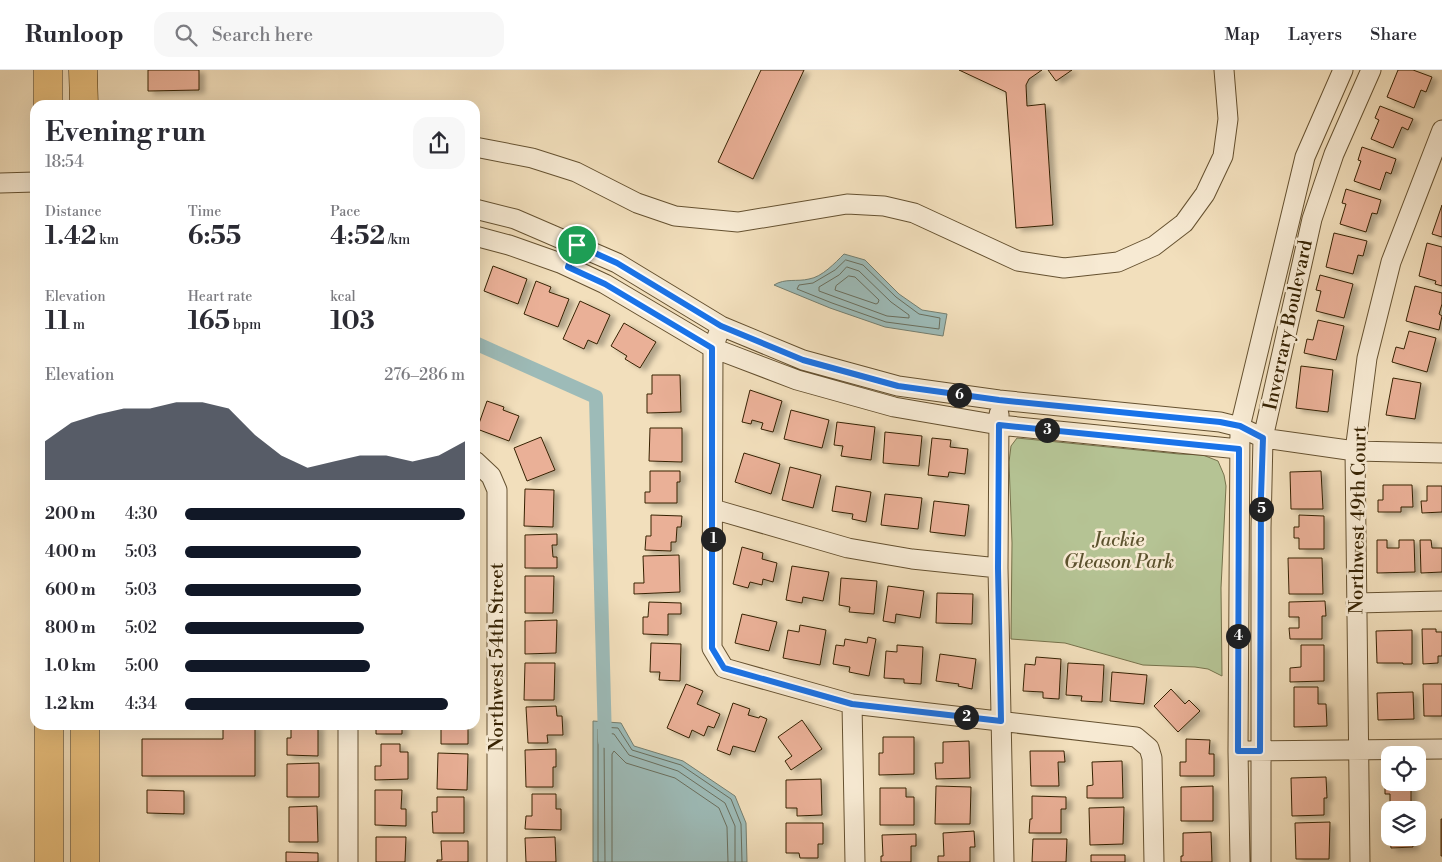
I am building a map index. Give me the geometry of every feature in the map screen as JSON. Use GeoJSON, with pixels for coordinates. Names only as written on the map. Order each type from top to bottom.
{"type":"FeatureCollection","features":[{"type":"Feature","properties":{"kind":"highway"},"geometry":{"type":"LineString","coordinates":[[48,70],[48,100]]}},
{"type":"Feature","properties":{"kind":"highway"},"geometry":{"type":"LineString","coordinates":[[84,70],[84,100]]}},
{"type":"Feature","properties":{"kind":"highway"},"geometry":{"type":"LineString","coordinates":[[49,730],[49,862]]}},
{"type":"Feature","properties":{"kind":"highway"},"geometry":{"type":"LineString","coordinates":[[85,730],[85,862]]}},
{"type":"Feature","properties":{"kind":"street"},"geometry":{"type":"LineString","coordinates":[[480,148],[532,158],[576,172],[637,203],[675,216],[738,222],[847,204],[884,206],[914,213],[1018,261],[1064,268],[1118,262],[1154,246],[1184,224],[1206,194],[1223,156],[1228,119],[1224,70]]}},
{"type":"Feature","properties":{"kind":"street","name":"Inverrary Boulevard"},"geometry":{"type":"LineString","coordinates":[[1240,862],[1238,751],[1240,426],[1305,157],[1342,70]]}},
{"type":"Feature","properties":{"kind":"street","name":"Inverrary Boulevard"},"geometry":{"type":"LineString","coordinates":[[1261,862],[1261,504],[1263,438],[1312,219],[1334,154],[1371,70]]}},
{"type":"Feature","properties":{"kind":"street","name":"Northwest 49th Court"},"geometry":{"type":"LineString","coordinates":[[1360,862],[1355,451],[1367,358],[1391,262],[1442,130]]}},
{"type":"Feature","properties":{"kind":"street"},"geometry":{"type":"LineString","coordinates":[[0,183],[30,182]]}},
{"type":"Feature","properties":{"kind":"street"},"geometry":{"type":"LineString","coordinates":[[480,210],[515,219],[617,263],[721,326],[803,360],[889,383],[999,400],[1220,422],[1240,426],[1263,438],[1355,451],[1442,453]]}},
{"type":"Feature","properties":{"kind":"street"},"geometry":{"type":"LineString","coordinates":[[480,237],[568,267],[605,284],[712,348],[797,380],[885,404],[999,425],[1239,449],[1263,438]]}},
{"type":"Feature","properties":{"kind":"street"},"geometry":{"type":"LineString","coordinates":[[568,267],[577,245]]}},
{"type":"Feature","properties":{"kind":"street"},"geometry":{"type":"LineString","coordinates":[[721,326],[712,348],[712,648],[724,668],[852,704],[1136,737],[1149,748],[1152,758],[1154,862]]}},
{"type":"Feature","properties":{"kind":"street"},"geometry":{"type":"LineString","coordinates":[[999,400],[998,568],[1004,862]]}},
{"type":"Feature","properties":{"kind":"street","name":"Northwest 54th Street"},"geometry":{"type":"LineString","coordinates":[[480,465],[491,476],[497,490],[497,862]]}},
{"type":"Feature","properties":{"kind":"street"},"geometry":{"type":"LineString","coordinates":[[713,508],[848,548],[912,559],[998,568]]}},
{"type":"Feature","properties":{"kind":"street"},"geometry":{"type":"LineString","coordinates":[[1356,603],[1442,601]]}},
{"type":"Feature","properties":{"kind":"street"},"geometry":{"type":"LineString","coordinates":[[852,704],[855,862]]}},
{"type":"Feature","properties":{"kind":"street"},"geometry":{"type":"LineString","coordinates":[[348,730],[348,862]]}},
{"type":"Feature","properties":{"kind":"street"},"geometry":{"type":"LineString","coordinates":[[1238,751],[1442,749]]}},
{"type":"Feature","properties":{"kind":"green space","name":"Jackie Gleason Park"},"geometry":{"type":"Polygon","coordinates":[[[1017,438],[1203,455],[1218,461],[1226,486],[1221,588],[1222,676],[1208,669],[1195,667],[1143,665],[1065,643],[1011,639],[1012,543],[1009,462],[1011,446],[1017,438]]]}},
{"type":"Feature","properties":{"kind":"water"},"geometry":{"type":"Polygon","coordinates":[[[844,254],[865,260],[899,294],[922,310],[947,314],[943,336],[885,327],[830,308],[774,285],[819,276],[844,254]]]}},
{"type":"Feature","properties":{"kind":"water"},"geometry":{"type":"Polygon","coordinates":[[[593,721],[621,723],[634,746],[683,761],[735,796],[746,823],[747,862],[593,862],[593,721]]]}},
{"type":"Feature","properties":{"kind":"building"},"geometry":{"type":"Polygon","coordinates":[[[148,70],[199,70],[199,90],[148,91],[148,70]]]}},
{"type":"Feature","properties":{"kind":"building"},"geometry":{"type":"Polygon","coordinates":[[[761,70],[804,70],[753,179],[718,162],[761,70]]]}},
{"type":"Feature","properties":{"kind":"building"},"geometry":{"type":"Polygon","coordinates":[[[959,70],[1042,70],[1029,79],[1026,85],[1027,106],[1045,104],[1053,225],[1016,228],[1006,92],[959,70]]]}},
{"type":"Feature","properties":{"kind":"building"},"geometry":{"type":"Polygon","coordinates":[[[1048,70],[1072,70],[1056,81],[1048,70]]]}},
{"type":"Feature","properties":{"kind":"building"},"geometry":{"type":"Polygon","coordinates":[[[1398,70],[1413,70],[1432,77],[1426,92],[1421,90],[1414,108],[1387,97],[1398,70]]]}},
{"type":"Feature","properties":{"kind":"building"},"geometry":{"type":"Polygon","coordinates":[[[1380,106],[1413,119],[1408,130],[1402,127],[1393,148],[1371,139],[1379,120],[1375,118],[1380,106]]]}},
{"type":"Feature","properties":{"kind":"building"},"geometry":{"type":"Polygon","coordinates":[[[1362,147],[1396,159],[1391,174],[1386,172],[1380,190],[1354,181],[1361,161],[1358,160],[1362,147]]]}},
{"type":"Feature","properties":{"kind":"building"},"geometry":{"type":"Polygon","coordinates":[[[1346,189],[1381,200],[1377,214],[1372,213],[1366,232],[1340,224],[1346,204],[1342,203],[1346,189]]]}},
{"type":"Feature","properties":{"kind":"building"},"geometry":{"type":"Polygon","coordinates":[[[1442,205],[1442,237],[1432,234],[1442,205]]]}},
{"type":"Feature","properties":{"kind":"building"},"geometry":{"type":"Polygon","coordinates":[[[1334,233],[1367,241],[1363,256],[1358,255],[1353,274],[1326,267],[1334,233]]]}},
{"type":"Feature","properties":{"kind":"building"},"geometry":{"type":"Polygon","coordinates":[[[1427,243],[1442,247],[1442,286],[1435,284],[1436,281],[1419,276],[1427,243]]]}},
{"type":"Feature","properties":{"kind":"building"},"geometry":{"type":"Polygon","coordinates":[[[493,266],[527,279],[518,304],[484,291],[493,266]]]}},
{"type":"Feature","properties":{"kind":"building"},"geometry":{"type":"Polygon","coordinates":[[[1320,275],[1353,284],[1344,318],[1316,311],[1321,291],[1316,290],[1320,275]]]}},
{"type":"Feature","properties":{"kind":"building"},"geometry":{"type":"Polygon","coordinates":[[[536,281],[551,287],[549,292],[569,299],[558,327],[524,314],[536,281]]]}},
{"type":"Feature","properties":{"kind":"building"},"geometry":{"type":"Polygon","coordinates":[[[1415,286],[1442,293],[1442,304],[1439,314],[1442,316],[1439,330],[1406,321],[1415,286]]]}},
{"type":"Feature","properties":{"kind":"building"},"geometry":{"type":"Polygon","coordinates":[[[580,301],[610,315],[597,344],[588,340],[584,349],[563,339],[580,301]]]}},
{"type":"Feature","properties":{"kind":"building"},"geometry":{"type":"Polygon","coordinates":[[[1318,320],[1344,326],[1336,360],[1304,353],[1307,339],[1313,340],[1318,320]]]}},
{"type":"Feature","properties":{"kind":"building"},"geometry":{"type":"Polygon","coordinates":[[[624,323],[656,342],[640,368],[625,359],[627,356],[611,346],[624,323]]]}},
{"type":"Feature","properties":{"kind":"building"},"geometry":{"type":"Polygon","coordinates":[[[1409,331],[1436,338],[1427,372],[1392,362],[1396,347],[1404,349],[1409,331]]]}},
{"type":"Feature","properties":{"kind":"building"},"geometry":{"type":"Polygon","coordinates":[[[1301,366],[1333,370],[1328,412],[1296,408],[1301,366]]]}},
{"type":"Feature","properties":{"kind":"building"},"geometry":{"type":"Polygon","coordinates":[[[652,375],[680,375],[681,412],[647,413],[647,394],[652,394],[652,375]]]}},
{"type":"Feature","properties":{"kind":"building"},"geometry":{"type":"Polygon","coordinates":[[[1393,378],[1421,383],[1415,419],[1386,415],[1393,378]]]}},
{"type":"Feature","properties":{"kind":"building"},"geometry":{"type":"Polygon","coordinates":[[[750,390],[782,401],[773,432],[761,429],[763,423],[752,420],[751,424],[742,422],[750,390]]]}},
{"type":"Feature","properties":{"kind":"building"},"geometry":{"type":"Polygon","coordinates":[[[487,401],[504,407],[503,410],[519,416],[509,441],[480,430],[480,421],[487,401]]]}},
{"type":"Feature","properties":{"kind":"building"},"geometry":{"type":"Polygon","coordinates":[[[791,410],[829,420],[822,448],[784,439],[791,410]]]}},
{"type":"Feature","properties":{"kind":"building"},"geometry":{"type":"Polygon","coordinates":[[[837,422],[875,427],[871,460],[841,456],[843,446],[834,445],[837,422]]]}},
{"type":"Feature","properties":{"kind":"building"},"geometry":{"type":"Polygon","coordinates":[[[650,428],[682,428],[682,462],[649,461],[650,428]]]}},
{"type":"Feature","properties":{"kind":"building"},"geometry":{"type":"Polygon","coordinates":[[[885,432],[922,436],[919,466],[883,463],[885,432]]]}},
{"type":"Feature","properties":{"kind":"building"},"geometry":{"type":"Polygon","coordinates":[[[541,437],[555,470],[527,481],[514,448],[541,437]]]}},
{"type":"Feature","properties":{"kind":"building"},"geometry":{"type":"Polygon","coordinates":[[[932,438],[951,440],[950,447],[968,449],[965,474],[949,472],[948,477],[928,475],[932,438]]]}},
{"type":"Feature","properties":{"kind":"building"},"geometry":{"type":"Polygon","coordinates":[[[744,453],[780,464],[771,494],[735,482],[744,453]]]}},
{"type":"Feature","properties":{"kind":"building"},"geometry":{"type":"Polygon","coordinates":[[[790,467],[821,475],[813,508],[782,500],[790,467]]]}},
{"type":"Feature","properties":{"kind":"building"},"geometry":{"type":"Polygon","coordinates":[[[650,471],[680,471],[680,482],[677,482],[677,503],[645,503],[645,492],[650,492],[650,471]]]}},
{"type":"Feature","properties":{"kind":"building"},"geometry":{"type":"Polygon","coordinates":[[[1321,471],[1323,509],[1291,509],[1290,472],[1321,471]]]}},
{"type":"Feature","properties":{"kind":"building"},"geometry":{"type":"Polygon","coordinates":[[[1383,485],[1412,485],[1413,507],[1401,507],[1401,512],[1378,512],[1378,500],[1383,500],[1383,485]]]}},
{"type":"Feature","properties":{"kind":"building"},"geometry":{"type":"Polygon","coordinates":[[[836,486],[871,492],[866,522],[852,519],[853,514],[832,511],[836,486]]]}},
{"type":"Feature","properties":{"kind":"building"},"geometry":{"type":"Polygon","coordinates":[[[1427,486],[1442,486],[1442,512],[1422,513],[1421,501],[1427,501],[1427,486]]]}},
{"type":"Feature","properties":{"kind":"building"},"geometry":{"type":"Polygon","coordinates":[[[525,489],[554,490],[553,527],[524,526],[525,489]]]}},
{"type":"Feature","properties":{"kind":"building"},"geometry":{"type":"Polygon","coordinates":[[[885,494],[922,498],[918,529],[881,525],[885,494]]]}},
{"type":"Feature","properties":{"kind":"building"},"geometry":{"type":"Polygon","coordinates":[[[934,501],[969,505],[965,536],[930,532],[934,501]]]}},
{"type":"Feature","properties":{"kind":"building"},"geometry":{"type":"Polygon","coordinates":[[[651,515],[682,516],[681,527],[677,527],[676,542],[671,542],[671,551],[645,550],[646,536],[651,536],[651,515]]]}},
{"type":"Feature","properties":{"kind":"building"},"geometry":{"type":"Polygon","coordinates":[[[1299,515],[1324,516],[1324,549],[1299,549],[1299,538],[1294,538],[1294,527],[1299,527],[1299,515]]]}},
{"type":"Feature","properties":{"kind":"building"},"geometry":{"type":"Polygon","coordinates":[[[557,534],[557,545],[552,545],[553,557],[557,557],[557,568],[525,568],[525,535],[557,534]]]}},
{"type":"Feature","properties":{"kind":"building"},"geometry":{"type":"Polygon","coordinates":[[[1377,540],[1387,540],[1387,548],[1399,548],[1399,540],[1414,540],[1415,572],[1377,573],[1377,540]]]}},
{"type":"Feature","properties":{"kind":"building"},"geometry":{"type":"Polygon","coordinates":[[[1420,540],[1431,540],[1432,548],[1442,548],[1442,572],[1421,573],[1420,540]]]}},
{"type":"Feature","properties":{"kind":"building"},"geometry":{"type":"Polygon","coordinates":[[[742,547],[763,553],[762,559],[777,563],[773,582],[763,579],[762,585],[750,582],[748,588],[733,584],[742,547]]]}},
{"type":"Feature","properties":{"kind":"building"},"geometry":{"type":"Polygon","coordinates":[[[679,555],[680,592],[634,594],[634,583],[644,583],[643,556],[679,555]]]}},
{"type":"Feature","properties":{"kind":"building"},"geometry":{"type":"Polygon","coordinates":[[[1288,558],[1322,558],[1323,594],[1289,594],[1288,558]]]}},
{"type":"Feature","properties":{"kind":"building"},"geometry":{"type":"Polygon","coordinates":[[[792,566],[829,572],[823,601],[803,597],[802,603],[786,600],[792,566]]]}},
{"type":"Feature","properties":{"kind":"building"},"geometry":{"type":"Polygon","coordinates":[[[525,576],[554,576],[553,613],[525,613],[525,576]]]}},
{"type":"Feature","properties":{"kind":"building"},"geometry":{"type":"Polygon","coordinates":[[[841,578],[877,581],[874,614],[849,612],[850,607],[839,605],[841,578]]]}},
{"type":"Feature","properties":{"kind":"building"},"geometry":{"type":"Polygon","coordinates":[[[888,586],[924,591],[920,618],[896,614],[895,623],[883,621],[888,586]]]}},
{"type":"Feature","properties":{"kind":"building"},"geometry":{"type":"Polygon","coordinates":[[[937,593],[973,594],[972,624],[936,623],[937,593]]]}},
{"type":"Feature","properties":{"kind":"building"},"geometry":{"type":"Polygon","coordinates":[[[1325,601],[1326,616],[1322,616],[1322,639],[1290,639],[1289,628],[1299,628],[1299,617],[1289,617],[1289,602],[1325,601]]]}},
{"type":"Feature","properties":{"kind":"building"},"geometry":{"type":"Polygon","coordinates":[[[649,602],[681,603],[681,614],[668,614],[668,635],[643,634],[643,617],[648,617],[649,602]]]}},
{"type":"Feature","properties":{"kind":"building"},"geometry":{"type":"Polygon","coordinates":[[[742,614],[777,622],[769,651],[735,643],[742,614]]]}},
{"type":"Feature","properties":{"kind":"building"},"geometry":{"type":"Polygon","coordinates":[[[557,620],[556,653],[525,654],[525,621],[557,620]]]}},
{"type":"Feature","properties":{"kind":"building"},"geometry":{"type":"Polygon","coordinates":[[[800,625],[826,630],[820,665],[783,658],[788,630],[799,632],[800,625]]]}},
{"type":"Feature","properties":{"kind":"building"},"geometry":{"type":"Polygon","coordinates":[[[1422,629],[1436,629],[1436,632],[1442,632],[1442,656],[1438,656],[1438,663],[1423,664],[1422,629]]]}},
{"type":"Feature","properties":{"kind":"building"},"geometry":{"type":"Polygon","coordinates":[[[1412,630],[1412,664],[1377,663],[1376,631],[1412,630]]]}},
{"type":"Feature","properties":{"kind":"building"},"geometry":{"type":"Polygon","coordinates":[[[868,637],[876,639],[869,676],[849,672],[850,667],[833,664],[836,645],[844,646],[845,639],[867,643],[868,637]]]}},
{"type":"Feature","properties":{"kind":"building"},"geometry":{"type":"Polygon","coordinates":[[[651,643],[681,644],[680,681],[659,680],[660,672],[650,672],[651,643]]]}},
{"type":"Feature","properties":{"kind":"building"},"geometry":{"type":"Polygon","coordinates":[[[897,645],[923,647],[921,684],[904,683],[904,679],[884,678],[886,651],[897,652],[897,645]]]}},
{"type":"Feature","properties":{"kind":"building"},"geometry":{"type":"Polygon","coordinates":[[[1301,645],[1324,645],[1324,681],[1290,682],[1290,668],[1301,667],[1301,645]]]}},
{"type":"Feature","properties":{"kind":"building"},"geometry":{"type":"Polygon","coordinates":[[[940,654],[976,659],[972,689],[958,686],[959,684],[936,681],[940,654]]]}},
{"type":"Feature","properties":{"kind":"building"},"geometry":{"type":"Polygon","coordinates":[[[1036,657],[1061,659],[1059,699],[1043,698],[1043,692],[1023,691],[1025,664],[1035,665],[1036,657]]]}},
{"type":"Feature","properties":{"kind":"building"},"geometry":{"type":"Polygon","coordinates":[[[525,663],[555,663],[554,700],[524,700],[525,663]]]}},
{"type":"Feature","properties":{"kind":"building"},"geometry":{"type":"Polygon","coordinates":[[[1068,663],[1104,665],[1102,702],[1081,701],[1082,696],[1066,695],[1068,663]]]}},
{"type":"Feature","properties":{"kind":"building"},"geometry":{"type":"Polygon","coordinates":[[[1112,672],[1147,675],[1144,704],[1110,701],[1112,672]]]}},
{"type":"Feature","properties":{"kind":"building"},"geometry":{"type":"Polygon","coordinates":[[[686,684],[703,691],[697,704],[720,714],[714,728],[708,726],[704,736],[692,730],[689,738],[667,728],[686,684]]]}},
{"type":"Feature","properties":{"kind":"building"},"geometry":{"type":"Polygon","coordinates":[[[1423,684],[1442,684],[1442,716],[1424,716],[1423,684]]]}},
{"type":"Feature","properties":{"kind":"building"},"geometry":{"type":"Polygon","coordinates":[[[1294,687],[1318,687],[1318,704],[1326,704],[1327,726],[1294,727],[1294,687]]]}},
{"type":"Feature","properties":{"kind":"building"},"geometry":{"type":"Polygon","coordinates":[[[1171,689],[1185,704],[1189,700],[1200,711],[1178,732],[1154,706],[1171,689]]]}},
{"type":"Feature","properties":{"kind":"building"},"geometry":{"type":"Polygon","coordinates":[[[1413,692],[1414,719],[1378,720],[1377,693],[1413,692]]]}},
{"type":"Feature","properties":{"kind":"building"},"geometry":{"type":"Polygon","coordinates":[[[733,703],[750,709],[748,715],[767,719],[755,752],[733,746],[730,755],[717,750],[733,703]]]}},
{"type":"Feature","properties":{"kind":"building"},"geometry":{"type":"Polygon","coordinates":[[[556,706],[557,716],[562,716],[563,735],[547,735],[548,743],[528,743],[526,707],[556,706]]]}},
{"type":"Feature","properties":{"kind":"building"},"geometry":{"type":"Polygon","coordinates":[[[802,720],[822,749],[791,770],[785,761],[792,756],[778,737],[802,720]]]}},
{"type":"Feature","properties":{"kind":"building"},"geometry":{"type":"Polygon","coordinates":[[[223,730],[255,730],[255,776],[142,776],[142,739],[223,739],[223,730]]]}},
{"type":"Feature","properties":{"kind":"building"},"geometry":{"type":"Polygon","coordinates":[[[291,730],[318,730],[318,756],[287,755],[287,738],[291,738],[291,730]]]}},
{"type":"Feature","properties":{"kind":"building"},"geometry":{"type":"Polygon","coordinates":[[[376,730],[402,730],[402,734],[376,734],[376,730]]]}},
{"type":"Feature","properties":{"kind":"building"},"geometry":{"type":"Polygon","coordinates":[[[441,730],[468,730],[468,744],[441,744],[441,730]]]}},
{"type":"Feature","properties":{"kind":"building"},"geometry":{"type":"Polygon","coordinates":[[[883,737],[914,737],[914,774],[879,775],[879,753],[883,753],[883,737]]]}},
{"type":"Feature","properties":{"kind":"building"},"geometry":{"type":"Polygon","coordinates":[[[1186,739],[1210,740],[1209,754],[1214,754],[1214,776],[1180,776],[1180,762],[1186,762],[1186,739]]]}},
{"type":"Feature","properties":{"kind":"building"},"geometry":{"type":"Polygon","coordinates":[[[969,741],[970,778],[936,779],[935,763],[943,763],[943,742],[969,741]]]}},
{"type":"Feature","properties":{"kind":"building"},"geometry":{"type":"Polygon","coordinates":[[[381,744],[400,744],[400,752],[408,752],[408,779],[375,780],[375,766],[381,766],[381,744]]]}},
{"type":"Feature","properties":{"kind":"building"},"geometry":{"type":"Polygon","coordinates":[[[556,749],[556,767],[553,767],[553,787],[526,787],[525,750],[556,749]]]}},
{"type":"Feature","properties":{"kind":"building"},"geometry":{"type":"Polygon","coordinates":[[[1030,751],[1064,751],[1065,762],[1058,762],[1059,786],[1031,786],[1030,751]]]}},
{"type":"Feature","properties":{"kind":"building"},"geometry":{"type":"Polygon","coordinates":[[[438,753],[468,754],[467,790],[437,789],[438,753]]]}},
{"type":"Feature","properties":{"kind":"building"},"geometry":{"type":"Polygon","coordinates":[[[1122,761],[1123,798],[1087,798],[1087,786],[1093,785],[1092,762],[1122,761]]]}},
{"type":"Feature","properties":{"kind":"building"},"geometry":{"type":"Polygon","coordinates":[[[319,763],[319,797],[287,797],[287,764],[319,763]]]}},
{"type":"Feature","properties":{"kind":"building"},"geometry":{"type":"Polygon","coordinates":[[[1326,777],[1327,798],[1324,798],[1324,815],[1292,816],[1291,778],[1326,777]]]}},
{"type":"Feature","properties":{"kind":"building"},"geometry":{"type":"Polygon","coordinates":[[[821,779],[822,815],[797,816],[797,808],[786,808],[786,780],[821,779]]]}},
{"type":"Feature","properties":{"kind":"building"},"geometry":{"type":"Polygon","coordinates":[[[936,786],[971,787],[970,824],[935,824],[936,786]]]}},
{"type":"Feature","properties":{"kind":"building"},"geometry":{"type":"Polygon","coordinates":[[[1213,786],[1213,821],[1181,821],[1181,787],[1213,786]]]}},
{"type":"Feature","properties":{"kind":"building"},"geometry":{"type":"Polygon","coordinates":[[[880,788],[906,788],[906,797],[914,797],[914,825],[880,825],[880,788]]]}},
{"type":"Feature","properties":{"kind":"building"},"geometry":{"type":"Polygon","coordinates":[[[147,790],[184,791],[184,814],[147,813],[147,790]]]}},
{"type":"Feature","properties":{"kind":"building"},"geometry":{"type":"Polygon","coordinates":[[[375,790],[402,790],[401,809],[406,809],[406,826],[375,825],[375,790]]]}},
{"type":"Feature","properties":{"kind":"building"},"geometry":{"type":"Polygon","coordinates":[[[1385,791],[1411,791],[1411,801],[1390,801],[1390,794],[1385,794],[1385,791]]]}},
{"type":"Feature","properties":{"kind":"building"},"geometry":{"type":"Polygon","coordinates":[[[532,794],[556,794],[556,809],[561,809],[561,830],[525,829],[526,816],[532,816],[532,794]]]}},
{"type":"Feature","properties":{"kind":"building"},"geometry":{"type":"Polygon","coordinates":[[[1032,796],[1066,797],[1066,809],[1061,809],[1061,833],[1029,833],[1030,819],[1032,819],[1032,796]]]}},
{"type":"Feature","properties":{"kind":"building"},"geometry":{"type":"Polygon","coordinates":[[[437,797],[464,797],[464,833],[433,833],[432,812],[437,812],[437,797]]]}},
{"type":"Feature","properties":{"kind":"building"},"geometry":{"type":"Polygon","coordinates":[[[317,806],[318,842],[289,842],[289,807],[317,806]]]}},
{"type":"Feature","properties":{"kind":"building"},"geometry":{"type":"Polygon","coordinates":[[[1124,807],[1123,844],[1090,845],[1089,808],[1124,807]]]}},
{"type":"Feature","properties":{"kind":"building"},"geometry":{"type":"Polygon","coordinates":[[[1442,819],[1442,856],[1441,856],[1442,819]]]}},
{"type":"Feature","properties":{"kind":"building"},"geometry":{"type":"Polygon","coordinates":[[[1330,822],[1329,859],[1296,859],[1295,823],[1330,822]]]}},
{"type":"Feature","properties":{"kind":"building"},"geometry":{"type":"Polygon","coordinates":[[[786,823],[823,823],[823,844],[818,844],[818,858],[800,858],[799,853],[786,853],[786,823]]]}},
{"type":"Feature","properties":{"kind":"building"},"geometry":{"type":"Polygon","coordinates":[[[974,831],[975,847],[970,847],[970,862],[938,862],[938,856],[944,856],[943,833],[974,831]]]}},
{"type":"Feature","properties":{"kind":"building"},"geometry":{"type":"Polygon","coordinates":[[[1211,832],[1212,862],[1181,862],[1181,856],[1183,856],[1183,833],[1211,832]]]}},
{"type":"Feature","properties":{"kind":"building"},"geometry":{"type":"Polygon","coordinates":[[[916,834],[916,846],[911,846],[911,862],[881,862],[881,856],[883,856],[882,835],[916,834]]]}},
{"type":"Feature","properties":{"kind":"building"},"geometry":{"type":"Polygon","coordinates":[[[376,837],[406,837],[405,862],[376,862],[376,837]]]}},
{"type":"Feature","properties":{"kind":"building"},"geometry":{"type":"Polygon","coordinates":[[[555,837],[556,862],[526,862],[525,838],[555,837]]]}},
{"type":"Feature","properties":{"kind":"building"},"geometry":{"type":"Polygon","coordinates":[[[1033,839],[1067,839],[1066,862],[1032,862],[1033,839]]]}},
{"type":"Feature","properties":{"kind":"building"},"geometry":{"type":"Polygon","coordinates":[[[441,841],[468,841],[468,862],[437,862],[437,860],[442,860],[441,841]]]}},
{"type":"Feature","properties":{"kind":"building"},"geometry":{"type":"Polygon","coordinates":[[[1391,846],[1413,847],[1391,848],[1391,846]]]}},
{"type":"Feature","properties":{"kind":"building"},"geometry":{"type":"Polygon","coordinates":[[[286,852],[318,853],[318,862],[286,862],[286,852]]]}},
{"type":"Feature","properties":{"kind":"building"},"geometry":{"type":"Polygon","coordinates":[[[1091,855],[1125,855],[1125,862],[1091,862],[1091,855]]]}},
{"type":"Feature","properties":{"kind":"waterway"},"geometry":{"type":"LineString","coordinates":[[480,345],[596,397],[605,741]]}},
{"type":"Feature","properties":{"kind":"route"},"geometry":{"type":"LineString","coordinates":[[577,245],[617,263],[721,326],[803,360],[898,386],[999,400],[1220,422],[1240,426],[1263,438],[1260,751],[1238,751],[1239,449],[999,425],[998,568],[1001,721],[852,704],[724,668],[712,648],[712,348],[605,284],[568,267],[577,245]]}}]}
